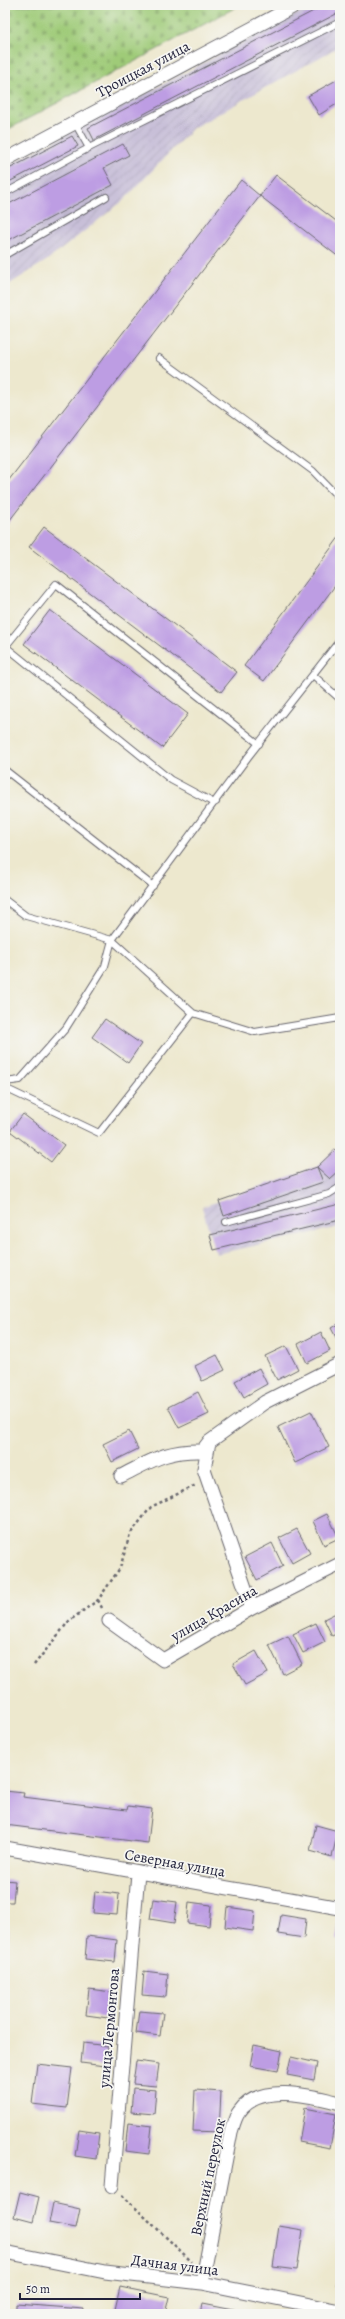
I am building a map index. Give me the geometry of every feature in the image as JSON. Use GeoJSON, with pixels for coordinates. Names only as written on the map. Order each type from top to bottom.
{"type":"FeatureCollection","features":[{"type":"Feature","properties":{"kind":"street","name":"Троицкая улица"},"geometry":{"type":"LineString","coordinates":[[5,160],[296,5]]}},
{"type":"Feature","properties":{"kind":"street"},"geometry":{"type":"LineString","coordinates":[[121,1476],[160,1456],[183,1451],[202,1451],[209,1442],[265,1402],[340,1364]]}},
{"type":"Feature","properties":{"kind":"street"},"geometry":{"type":"LineString","coordinates":[[209,1442],[204,1469],[252,1608]]}},
{"type":"Feature","properties":{"kind":"street","name":"улица Красина"},"geometry":{"type":"LineString","coordinates":[[109,1621],[163,1660],[252,1608],[340,1564]]}},
{"type":"Feature","properties":{"kind":"street","name":"Северная улица"},"geometry":{"type":"LineString","coordinates":[[5,1848],[340,1908]]}},
{"type":"Feature","properties":{"kind":"street","name":"улица Лермонтова"},"geometry":{"type":"LineString","coordinates":[[112,2186],[138,1873]]}},
{"type":"Feature","properties":{"kind":"street","name":"Верхний переулок"},"geometry":{"type":"LineString","coordinates":[[203,2278],[231,2132],[239,2112],[253,2100],[276,2093],[305,2094],[340,2102]]}},
{"type":"Feature","properties":{"kind":"street","name":"Дачная улица"},"geometry":{"type":"LineString","coordinates":[[5,2252],[105,2272],[203,2278],[340,2311]]}},
{"type":"Feature","properties":{"kind":"lane"},"geometry":{"type":"LineString","coordinates":[[5,193],[88,148],[340,22]]}},
{"type":"Feature","properties":{"kind":"lane"},"geometry":{"type":"LineString","coordinates":[[75,123],[88,148]]}},
{"type":"Feature","properties":{"kind":"lane"},"geometry":{"type":"LineString","coordinates":[[5,254],[106,197]]}},
{"type":"Feature","properties":{"kind":"lane"},"geometry":{"type":"LineString","coordinates":[[159,358],[313,471],[340,499]]}},
{"type":"Feature","properties":{"kind":"lane"},"geometry":{"type":"LineString","coordinates":[[214,803],[171,780],[5,646],[56,584],[259,744]]}},
{"type":"Feature","properties":{"kind":"lane"},"geometry":{"type":"LineString","coordinates":[[214,803],[340,640]]}},
{"type":"Feature","properties":{"kind":"lane"},"geometry":{"type":"LineString","coordinates":[[313,675],[340,699]]}},
{"type":"Feature","properties":{"kind":"lane"},"geometry":{"type":"LineString","coordinates":[[5,1082],[20,1080],[66,1028],[105,966],[112,940],[214,803],[313,675]]}},
{"type":"Feature","properties":{"kind":"lane"},"geometry":{"type":"LineString","coordinates":[[5,770],[153,886]]}},
{"type":"Feature","properties":{"kind":"lane"},"geometry":{"type":"LineString","coordinates":[[5,900],[26,916],[112,940],[193,1013],[255,1032],[340,1018]]}},
{"type":"Feature","properties":{"kind":"lane"},"geometry":{"type":"LineString","coordinates":[[5,1088],[99,1133],[193,1013]]}},
{"type":"Feature","properties":{"kind":"lane"},"geometry":{"type":"LineString","coordinates":[[226,1222],[329,1194],[340,1187]]}},
{"type":"Feature","properties":{"kind":"path"},"geometry":{"type":"LineString","coordinates":[[34,1665],[69,1621],[98,1600],[120,1568],[130,1534],[151,1507],[207,1480]]}},
{"type":"Feature","properties":{"kind":"path"},"geometry":{"type":"LineString","coordinates":[[112,2186],[203,2278]]}},
{"type":"Feature","properties":{"kind":"shaded area"},"geometry":{"type":"Polygon","coordinates":[[[314,5],[340,5],[340,46],[193,128],[124,200],[49,259],[5,287],[5,167],[314,5]]]}},
{"type":"Feature","properties":{"kind":"shaded area"},"geometry":{"type":"Polygon","coordinates":[[[340,1145],[340,1227],[216,1254],[202,1207],[317,1167],[340,1145]]]}},
{"type":"Feature","properties":{"kind":"green space"},"geometry":{"type":"Polygon","coordinates":[[[5,5],[240,5],[5,131],[5,5]]]}},
{"type":"Feature","properties":{"kind":"building"},"geometry":{"type":"Polygon","coordinates":[[[325,5],[340,5],[340,12],[94,140],[88,128],[325,5]]]}},
{"type":"Feature","properties":{"kind":"building"},"geometry":{"type":"Polygon","coordinates":[[[340,78],[340,102],[319,115],[308,96],[340,78]]]}},
{"type":"Feature","properties":{"kind":"building"},"geometry":{"type":"Polygon","coordinates":[[[72,136],[78,146],[5,184],[5,171],[72,136]]]}},
{"type":"Feature","properties":{"kind":"building"},"geometry":{"type":"Polygon","coordinates":[[[123,144],[129,155],[104,168],[113,185],[5,242],[5,206],[123,144]]]}},
{"type":"Feature","properties":{"kind":"building"},"geometry":{"type":"Polygon","coordinates":[[[276,175],[340,224],[340,258],[260,196],[276,175]]]}},
{"type":"Feature","properties":{"kind":"building"},"geometry":{"type":"Polygon","coordinates":[[[241,180],[260,196],[6,525],[5,485],[241,180]]]}},
{"type":"Feature","properties":{"kind":"building"},"geometry":{"type":"Polygon","coordinates":[[[44,527],[237,672],[221,692],[29,547],[44,527]]]}},
{"type":"Feature","properties":{"kind":"building"},"geometry":{"type":"Polygon","coordinates":[[[340,536],[340,579],[264,681],[244,666],[340,536]]]}},
{"type":"Feature","properties":{"kind":"building"},"geometry":{"type":"Polygon","coordinates":[[[50,610],[188,714],[162,748],[24,644],[50,610]]]}},
{"type":"Feature","properties":{"kind":"building"},"geometry":{"type":"Polygon","coordinates":[[[105,1019],[141,1044],[128,1063],[92,1037],[105,1019]]]}},
{"type":"Feature","properties":{"kind":"building"},"geometry":{"type":"Polygon","coordinates":[[[23,1114],[64,1145],[51,1162],[10,1131],[23,1114]]]}},
{"type":"Feature","properties":{"kind":"building"},"geometry":{"type":"Polygon","coordinates":[[[340,1145],[340,1170],[330,1179],[317,1167],[340,1145]]]}},
{"type":"Feature","properties":{"kind":"building"},"geometry":{"type":"Polygon","coordinates":[[[317,1167],[323,1182],[224,1216],[219,1201],[317,1167]]]}},
{"type":"Feature","properties":{"kind":"building"},"geometry":{"type":"Polygon","coordinates":[[[340,1204],[340,1220],[214,1250],[210,1235],[340,1204]]]}},
{"type":"Feature","properties":{"kind":"building"},"geometry":{"type":"Polygon","coordinates":[[[340,1323],[340,1345],[331,1328],[340,1323]]]}},
{"type":"Feature","properties":{"kind":"building"},"geometry":{"type":"Polygon","coordinates":[[[321,1332],[330,1351],[307,1363],[298,1344],[321,1332]]]}},
{"type":"Feature","properties":{"kind":"building"},"geometry":{"type":"Polygon","coordinates":[[[286,1346],[298,1369],[277,1380],[265,1356],[286,1346]]]}},
{"type":"Feature","properties":{"kind":"building"},"geometry":{"type":"Polygon","coordinates":[[[217,1355],[225,1370],[202,1381],[195,1366],[217,1355]]]}},
{"type":"Feature","properties":{"kind":"building"},"geometry":{"type":"Polygon","coordinates":[[[259,1368],[267,1384],[244,1397],[235,1381],[259,1368]]]}},
{"type":"Feature","properties":{"kind":"building"},"geometry":{"type":"Polygon","coordinates":[[[198,1392],[209,1414],[179,1428],[168,1407],[198,1392]]]}},
{"type":"Feature","properties":{"kind":"building"},"geometry":{"type":"Polygon","coordinates":[[[311,1411],[329,1447],[295,1463],[278,1427],[311,1411]]]}},
{"type":"Feature","properties":{"kind":"building"},"geometry":{"type":"Polygon","coordinates":[[[129,1431],[138,1449],[112,1462],[103,1444],[129,1431]]]}},
{"type":"Feature","properties":{"kind":"building"},"geometry":{"type":"Polygon","coordinates":[[[327,1514],[339,1538],[324,1545],[313,1521],[327,1514]]]}},
{"type":"Feature","properties":{"kind":"building"},"geometry":{"type":"Polygon","coordinates":[[[297,1529],[310,1553],[292,1563],[279,1538],[297,1529]]]}},
{"type":"Feature","properties":{"kind":"building"},"geometry":{"type":"Polygon","coordinates":[[[272,1543],[283,1566],[257,1580],[245,1557],[272,1543]]]}},
{"type":"Feature","properties":{"kind":"building"},"geometry":{"type":"Polygon","coordinates":[[[340,1611],[340,1632],[332,1636],[324,1619],[340,1611]]]}},
{"type":"Feature","properties":{"kind":"building"},"geometry":{"type":"Polygon","coordinates":[[[316,1623],[325,1642],[303,1653],[293,1634],[316,1623]]]}},
{"type":"Feature","properties":{"kind":"building"},"geometry":{"type":"Polygon","coordinates":[[[288,1636],[302,1664],[283,1674],[269,1645],[288,1636]]]}},
{"type":"Feature","properties":{"kind":"building"},"geometry":{"type":"Polygon","coordinates":[[[256,1651],[268,1673],[245,1685],[233,1664],[256,1651]]]}},
{"type":"Feature","properties":{"kind":"building"},"geometry":{"type":"Polygon","coordinates":[[[5,1791],[24,1793],[23,1797],[127,1810],[128,1806],[152,1809],[148,1843],[5,1825],[5,1791]]]}},
{"type":"Feature","properties":{"kind":"building"},"geometry":{"type":"Polygon","coordinates":[[[316,1825],[338,1831],[332,1857],[310,1851],[316,1825]]]}},
{"type":"Feature","properties":{"kind":"building"},"geometry":{"type":"Polygon","coordinates":[[[5,1880],[15,1881],[13,1902],[5,1902],[5,1880]]]}},
{"type":"Feature","properties":{"kind":"building"},"geometry":{"type":"Polygon","coordinates":[[[95,1891],[119,1894],[117,1915],[93,1913],[95,1891]]]}},
{"type":"Feature","properties":{"kind":"building"},"geometry":{"type":"Polygon","coordinates":[[[153,1899],[177,1902],[174,1923],[150,1919],[153,1899]]]}},
{"type":"Feature","properties":{"kind":"building"},"geometry":{"type":"Polygon","coordinates":[[[189,1902],[211,1905],[209,1926],[187,1923],[189,1902]]]}},
{"type":"Feature","properties":{"kind":"building"},"geometry":{"type":"Polygon","coordinates":[[[227,1907],[255,1911],[253,1931],[225,1927],[227,1907]]]}},
{"type":"Feature","properties":{"kind":"building"},"geometry":{"type":"Polygon","coordinates":[[[281,1915],[306,1919],[304,1938],[278,1934],[281,1915]]]}},
{"type":"Feature","properties":{"kind":"building"},"geometry":{"type":"Polygon","coordinates":[[[339,1922],[340,1940],[336,1940],[339,1922]]]}},
{"type":"Feature","properties":{"kind":"building"},"geometry":{"type":"Polygon","coordinates":[[[5,1929],[9,1930],[7,1952],[5,1951],[5,1929]]]}},
{"type":"Feature","properties":{"kind":"building"},"geometry":{"type":"Polygon","coordinates":[[[87,1936],[117,1940],[115,1962],[85,1959],[87,1936]]]}},
{"type":"Feature","properties":{"kind":"building"},"geometry":{"type":"Polygon","coordinates":[[[144,1971],[168,1974],[166,1997],[142,1995],[144,1971]]]}},
{"type":"Feature","properties":{"kind":"building"},"geometry":{"type":"Polygon","coordinates":[[[89,1989],[112,1992],[108,2018],[86,2015],[89,1989]]]}},
{"type":"Feature","properties":{"kind":"building"},"geometry":{"type":"Polygon","coordinates":[[[139,2011],[163,2013],[160,2036],[136,2033],[139,2011]]]}},
{"type":"Feature","properties":{"kind":"building"},"geometry":{"type":"Polygon","coordinates":[[[83,2043],[108,2046],[105,2066],[81,2063],[83,2043]]]}},
{"type":"Feature","properties":{"kind":"building"},"geometry":{"type":"Polygon","coordinates":[[[254,2045],[282,2051],[278,2071],[250,2066],[254,2045]]]}},
{"type":"Feature","properties":{"kind":"building"},"geometry":{"type":"Polygon","coordinates":[[[291,2057],[317,2063],[314,2080],[287,2075],[291,2057]]]}},
{"type":"Feature","properties":{"kind":"building"},"geometry":{"type":"Polygon","coordinates":[[[136,2061],[159,2064],[156,2086],[133,2084],[136,2061]]]}},
{"type":"Feature","properties":{"kind":"building"},"geometry":{"type":"Polygon","coordinates":[[[37,2064],[72,2068],[67,2108],[32,2104],[37,2064]]]}},
{"type":"Feature","properties":{"kind":"building"},"geometry":{"type":"Polygon","coordinates":[[[133,2088],[156,2090],[154,2114],[131,2112],[133,2088]]]}},
{"type":"Feature","properties":{"kind":"building"},"geometry":{"type":"Polygon","coordinates":[[[195,2090],[221,2092],[219,2132],[193,2131],[195,2090]]]}},
{"type":"Feature","properties":{"kind":"building"},"geometry":{"type":"Polygon","coordinates":[[[305,2108],[336,2114],[330,2148],[299,2142],[305,2108]]]}},
{"type":"Feature","properties":{"kind":"building"},"geometry":{"type":"Polygon","coordinates":[[[128,2123],[152,2126],[149,2154],[125,2151],[128,2123]]]}},
{"type":"Feature","properties":{"kind":"building"},"geometry":{"type":"Polygon","coordinates":[[[79,2130],[99,2133],[96,2159],[75,2156],[79,2130]]]}},
{"type":"Feature","properties":{"kind":"building"},"geometry":{"type":"Polygon","coordinates":[[[20,2192],[39,2197],[33,2222],[14,2217],[20,2192]]]}},
{"type":"Feature","properties":{"kind":"building"},"geometry":{"type":"Polygon","coordinates":[[[53,2203],[80,2209],[76,2228],[49,2223],[53,2203]]]}},
{"type":"Feature","properties":{"kind":"building"},"geometry":{"type":"Polygon","coordinates":[[[279,2226],[303,2230],[297,2270],[273,2267],[279,2226]]]}},
{"type":"Feature","properties":{"kind":"building"},"geometry":{"type":"Polygon","coordinates":[[[340,2267],[340,2286],[336,2285],[340,2267]]]}},
{"type":"Feature","properties":{"kind":"building"},"geometry":{"type":"Polygon","coordinates":[[[120,2287],[169,2297],[165,2314],[114,2314],[120,2287]]]}},
{"type":"Feature","properties":{"kind":"building"},"geometry":{"type":"Polygon","coordinates":[[[16,2304],[84,2309],[83,2314],[16,2314],[16,2304]]]}},
{"type":"Feature","properties":{"kind":"building"},"geometry":{"type":"Polygon","coordinates":[[[202,2304],[248,2313],[248,2314],[200,2314],[202,2304]]]}}]}
